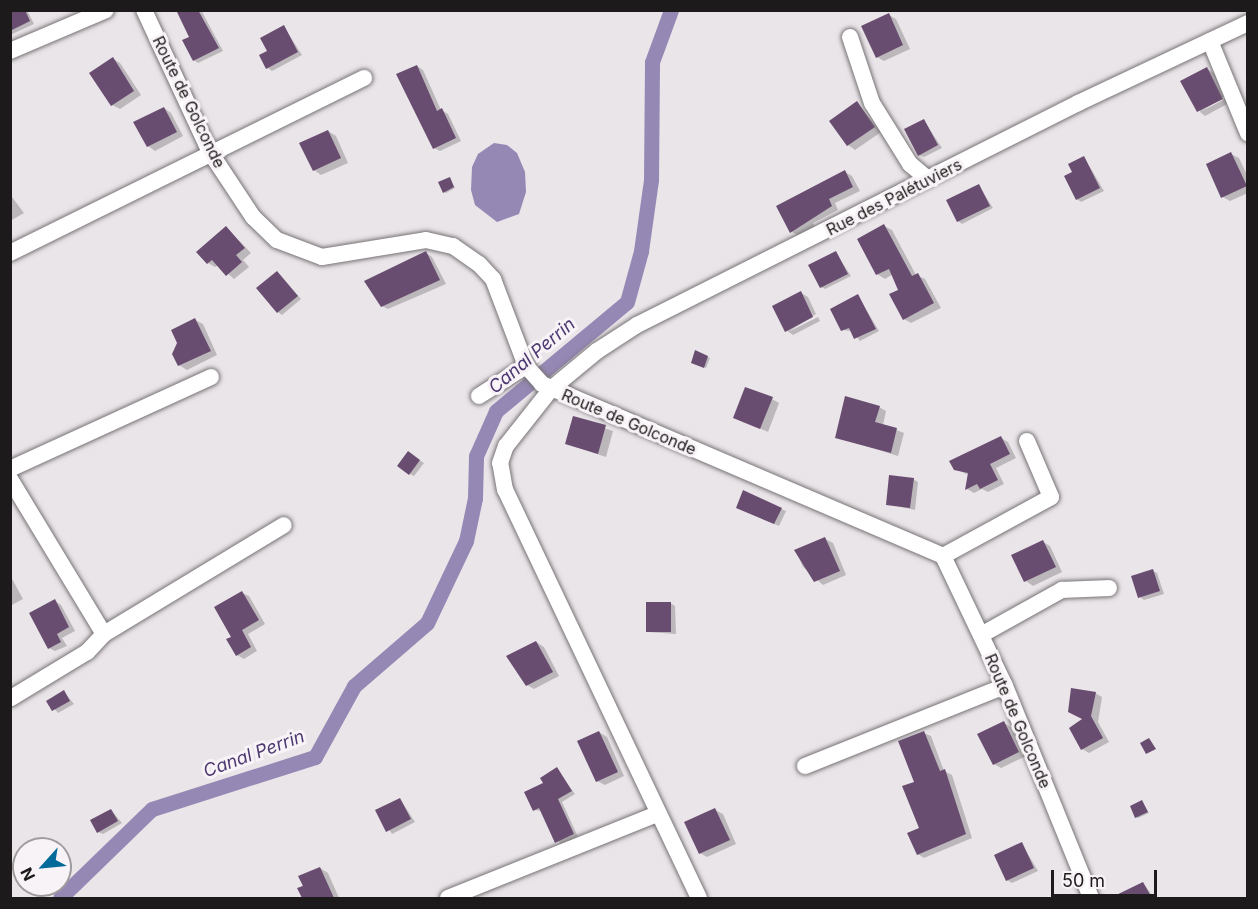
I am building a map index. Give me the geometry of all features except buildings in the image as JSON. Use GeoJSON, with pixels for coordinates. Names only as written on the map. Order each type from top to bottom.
{"type":"FeatureCollection","features":[{"type":"Feature","properties":{"kind":"street"},"geometry":{"type":"LineString","coordinates":[[10,51],[105,10]]}},
{"type":"Feature","properties":{"kind":"street","name":"Route de Golconde"},"geometry":{"type":"LineString","coordinates":[[144,10],[210,152],[253,217],[290,247],[322,257],[342,256],[426,240],[439,241],[467,254],[493,279],[526,366],[536,380],[551,389],[943,556],[1005,686],[1090,898]]}},
{"type":"Feature","properties":{"kind":"street","name":"Rue des Palétuviers"},"geometry":{"type":"LineString","coordinates":[[699,898],[657,814],[501,479],[500,463],[506,446],[551,389],[597,351],[637,325],[928,179],[1248,23]]}},
{"type":"Feature","properties":{"kind":"street"},"geometry":{"type":"LineString","coordinates":[[850,37],[872,103],[910,164],[928,179]]}},
{"type":"Feature","properties":{"kind":"street"},"geometry":{"type":"LineString","coordinates":[[1210,40],[1244,115],[1248,133]]}},
{"type":"Feature","properties":{"kind":"street"},"geometry":{"type":"LineString","coordinates":[[10,253],[210,152],[364,78]]}},
{"type":"Feature","properties":{"kind":"street"},"geometry":{"type":"LineString","coordinates":[[479,396],[526,366]]}},
{"type":"Feature","properties":{"kind":"street"},"geometry":{"type":"LineString","coordinates":[[10,469],[211,376]]}},
{"type":"Feature","properties":{"kind":"street"},"geometry":{"type":"LineString","coordinates":[[943,556],[1052,497],[1027,441]]}},
{"type":"Feature","properties":{"kind":"street"},"geometry":{"type":"LineString","coordinates":[[10,479],[104,634]]}},
{"type":"Feature","properties":{"kind":"street"},"geometry":{"type":"LineString","coordinates":[[12,698],[87,652],[104,634],[284,525]]}},
{"type":"Feature","properties":{"kind":"street"},"geometry":{"type":"LineString","coordinates":[[981,635],[1062,590],[1109,588]]}},
{"type":"Feature","properties":{"kind":"street"},"geometry":{"type":"LineString","coordinates":[[806,766],[1005,686]]}},
{"type":"Feature","properties":{"kind":"street"},"geometry":{"type":"LineString","coordinates":[[448,898],[657,814]]}},
{"type":"Feature","properties":{"kind":"shaded area"},"geometry":{"type":"Polygon","coordinates":[[[494,143],[507,145],[517,153],[525,172],[526,192],[519,214],[497,222],[475,205],[471,190],[472,167],[478,154],[494,143]]]}},
{"type":"Feature","properties":{"kind":"waterway","name":"Canal Perrin"},"geometry":{"type":"LineString","coordinates":[[60,898],[152,809],[315,757],[354,686],[427,623],[466,541],[475,498],[476,456],[496,411],[627,302],[641,251],[651,180],[652,62],[671,10]]}}]}
